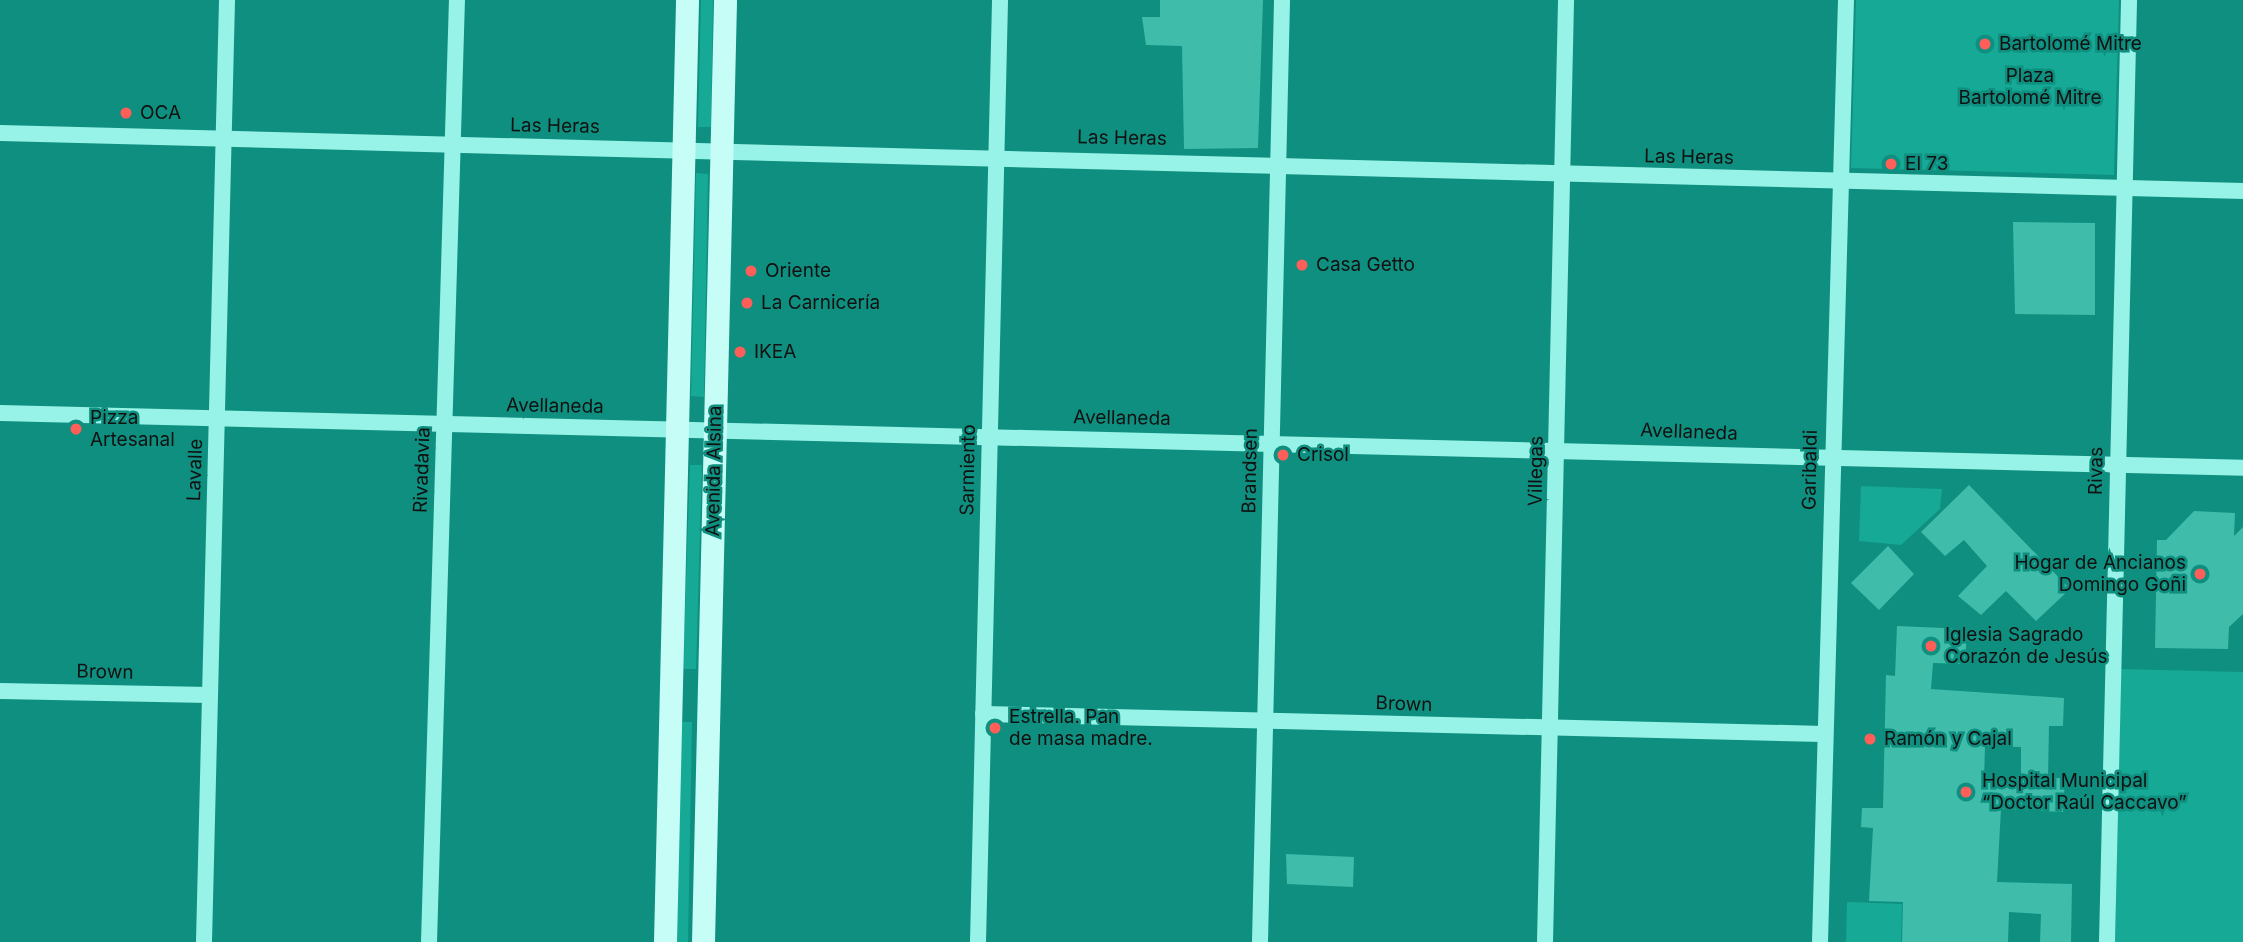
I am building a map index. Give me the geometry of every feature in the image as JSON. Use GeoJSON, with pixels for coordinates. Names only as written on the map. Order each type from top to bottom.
{"type":"FeatureCollection","features":[{"type":"Feature","properties":{"kind":"main road","name":"Avenida Alsina"},"geometry":{"type":"LineString","coordinates":[[665,942],[687,0]]}},
{"type":"Feature","properties":{"kind":"main road","name":"Avenida Alsina"},"geometry":{"type":"LineString","coordinates":[[703,942],[725,0]]}},
{"type":"Feature","properties":{"kind":"main road"},"geometry":{"type":"LineString","coordinates":[[672,694],[709,695]]}},
{"type":"Feature","properties":{"kind":"street","name":"Lavalle"},"geometry":{"type":"LineString","coordinates":[[204,942],[221,141],[227,0]]}},
{"type":"Feature","properties":{"kind":"street","name":"Rivadavia"},"geometry":{"type":"LineString","coordinates":[[429,942],[457,0]]}},
{"type":"Feature","properties":{"kind":"street","name":"Sarmiento"},"geometry":{"type":"LineString","coordinates":[[978,942],[1000,0]]}},
{"type":"Feature","properties":{"kind":"street","name":"Brandsen"},"geometry":{"type":"LineString","coordinates":[[1261,942],[1282,0]]}},
{"type":"Feature","properties":{"kind":"street","name":"Villegas"},"geometry":{"type":"LineString","coordinates":[[1545,942],[1566,0]]}},
{"type":"Feature","properties":{"kind":"street","name":"Garibaldi"},"geometry":{"type":"LineString","coordinates":[[1820,942],[1831,457],[1846,0]]}},
{"type":"Feature","properties":{"kind":"street","name":"Rivas"},"geometry":{"type":"LineString","coordinates":[[2107,942],[2129,0]]}},
{"type":"Feature","properties":{"kind":"street","name":"Las Heras"},"geometry":{"type":"LineString","coordinates":[[0,133],[221,141],[1278,163],[1563,175],[2243,191]]}},
{"type":"Feature","properties":{"kind":"street","name":"Avellaneda"},"geometry":{"type":"LineString","coordinates":[[0,413],[2118,462],[2243,468]]}},
{"type":"Feature","properties":{"kind":"street","name":"Brown"},"geometry":{"type":"LineString","coordinates":[[0,691],[209,695]]}},
{"type":"Feature","properties":{"kind":"street","name":"Brown"},"geometry":{"type":"LineString","coordinates":[[983,714],[1550,730],[1825,734]]}},
{"type":"Feature","properties":{"kind":"green space"},"geometry":{"type":"Polygon","coordinates":[[[701,0],[713,0],[711,127],[698,127],[701,0]]]}},
{"type":"Feature","properties":{"kind":"green space","name":"Plaza Bartolomé Mitre"},"geometry":{"type":"Polygon","coordinates":[[[1856,0],[2119,0],[2114,175],[1851,168],[1856,0]]]}},
{"type":"Feature","properties":{"kind":"green space"},"geometry":{"type":"Polygon","coordinates":[[[696,173],[708,174],[704,397],[691,396],[696,173]]]}},
{"type":"Feature","properties":{"kind":"green space"},"geometry":{"type":"Polygon","coordinates":[[[690,465],[702,465],[696,669],[683,669],[690,465]]]}},
{"type":"Feature","properties":{"kind":"green space"},"geometry":{"type":"Polygon","coordinates":[[[1861,486],[1942,489],[1940,509],[1901,545],[1859,541],[1861,486]]]}},
{"type":"Feature","properties":{"kind":"green space"},"geometry":{"type":"Polygon","coordinates":[[[2121,669],[2243,672],[2243,942],[2115,942],[2121,669]]]}},
{"type":"Feature","properties":{"kind":"green space"},"geometry":{"type":"Polygon","coordinates":[[[680,722],[692,722],[688,942],[676,942],[680,722]]]}},
{"type":"Feature","properties":{"kind":"green space"},"geometry":{"type":"Polygon","coordinates":[[[1847,902],[1902,904],[1901,942],[1846,942],[1847,902]]]}},
{"type":"Feature","properties":{"kind":"building"},"geometry":{"type":"Polygon","coordinates":[[[1160,0],[1263,0],[1258,148],[1184,149],[1182,46],[1146,45],[1142,17],[1160,17],[1160,0]]]}},
{"type":"Feature","properties":{"kind":"building"},"geometry":{"type":"Polygon","coordinates":[[[2013,222],[2095,223],[2095,315],[2015,314],[2013,222]]]}},
{"type":"Feature","properties":{"kind":"building"},"geometry":{"type":"Polygon","coordinates":[[[1969,485],[2070,589],[2036,621],[2006,591],[1981,615],[1958,596],[1987,566],[1964,540],[1945,556],[1921,532],[1969,485]]]}},
{"type":"Feature","properties":{"kind":"building","name":"Hogar de Ancianos Domingo Goñi"},"geometry":{"type":"Polygon","coordinates":[[[2194,511],[2235,513],[2234,536],[2243,527],[2243,614],[2229,627],[2228,649],[2155,648],[2157,540],[2166,540],[2194,511]]]}},
{"type":"Feature","properties":{"kind":"building"},"geometry":{"type":"Polygon","coordinates":[[[1888,546],[1914,574],[1879,610],[1851,583],[1888,546]]]}},
{"type":"Feature","properties":{"kind":"building","name":"Hospital Municipal “Doctor Raúl Caccavo”"},"geometry":{"type":"Polygon","coordinates":[[[1897,626],[1967,629],[1965,664],[1933,663],[1931,689],[2064,698],[2063,726],[2049,726],[2048,778],[2065,778],[2063,812],[2001,809],[1997,882],[2072,884],[2071,942],[2040,942],[2041,914],[2009,912],[2008,942],[1902,942],[1903,902],[1869,901],[1873,828],[1861,827],[1862,808],[1883,808],[1886,675],[1895,676],[1897,626]],[[1985,746],[1984,781],[2021,783],[2021,747],[1985,746]]]}},
{"type":"Feature","properties":{"kind":"building"},"geometry":{"type":"Polygon","coordinates":[[[1286,854],[1354,857],[1353,887],[1287,884],[1286,854]]]}},
{"type":"Feature","properties":{"kind":"place","name":"Bartolomé Mitre"},"geometry":{"type":"Point","coordinates":[1985,44]}},
{"type":"Feature","properties":{"kind":"place","name":"OCA"},"geometry":{"type":"Point","coordinates":[126,113]}},
{"type":"Feature","properties":{"kind":"place","name":"El 73"},"geometry":{"type":"Point","coordinates":[1891,164]}},
{"type":"Feature","properties":{"kind":"place","name":"Casa Getto"},"geometry":{"type":"Point","coordinates":[1302,265]}},
{"type":"Feature","properties":{"kind":"place","name":"Oriente"},"geometry":{"type":"Point","coordinates":[751,271]}},
{"type":"Feature","properties":{"kind":"place","name":"La Carnicería"},"geometry":{"type":"Point","coordinates":[747,303]}},
{"type":"Feature","properties":{"kind":"place","name":"IKEA"},"geometry":{"type":"Point","coordinates":[740,352]}},
{"type":"Feature","properties":{"kind":"place","name":"Pizza Artesanal"},"geometry":{"type":"Point","coordinates":[76,429]}},
{"type":"Feature","properties":{"kind":"place","name":"Crisol"},"geometry":{"type":"Point","coordinates":[1283,455]}},
{"type":"Feature","properties":{"kind":"place","name":"Hogar de Ancianos Domingo Goñi"},"geometry":{"type":"Point","coordinates":[2200,574]}},
{"type":"Feature","properties":{"kind":"place","name":"Iglesia Sagrado Corazón de Jesús"},"geometry":{"type":"Point","coordinates":[1931,646]}},
{"type":"Feature","properties":{"kind":"place","name":"Estrella. Pan de masa madre."},"geometry":{"type":"Point","coordinates":[995,728]}},
{"type":"Feature","properties":{"kind":"place","name":"Ramón y Cajal"},"geometry":{"type":"Point","coordinates":[1870,739]}},
{"type":"Feature","properties":{"kind":"place","name":"Hospital Municipal “Doctor Raúl Caccavo”"},"geometry":{"type":"Point","coordinates":[1966,792]}}]}
